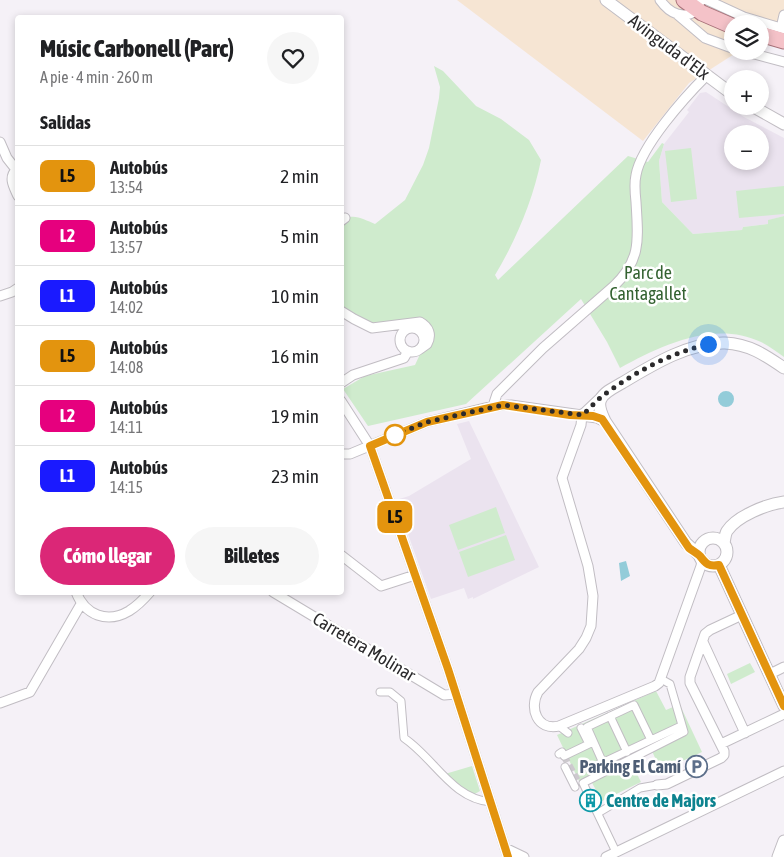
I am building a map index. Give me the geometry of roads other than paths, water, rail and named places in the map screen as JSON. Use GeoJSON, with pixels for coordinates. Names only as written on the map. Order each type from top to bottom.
{"type":"FeatureCollection","features":[{"type":"Feature","properties":{"kind":"main road"},"geometry":{"type":"LineString","coordinates":[[684,0],[699,5],[713,18],[724,23]]}},
{"type":"Feature","properties":{"kind":"main road"},"geometry":{"type":"LineString","coordinates":[[769,33],[783,32]]}},
{"type":"Feature","properties":{"kind":"street","name":"Avinguda d'Elx"},"geometry":{"type":"LineString","coordinates":[[606,0],[724,88]]}},
{"type":"Feature","properties":{"kind":"street"},"geometry":{"type":"LineString","coordinates":[[660,0],[705,38],[724,45]]}},
{"type":"Feature","properties":{"kind":"street"},"geometry":{"type":"LineString","coordinates":[[678,15],[699,5],[744,17],[783,32],[784,15]]}},
{"type":"Feature","properties":{"kind":"street"},"geometry":{"type":"LineString","coordinates":[[769,58],[784,62]]}},
{"type":"Feature","properties":{"kind":"street"},"geometry":{"type":"LineString","coordinates":[[493,406],[497,394],[543,348],[624,277],[632,265],[636,251],[637,230],[635,184],[636,174],[642,157],[682,102],[706,76]]}},
{"type":"Feature","properties":{"kind":"street"},"geometry":{"type":"LineString","coordinates":[[768,115],[784,124]]}},
{"type":"Feature","properties":{"kind":"street"},"geometry":{"type":"LineString","coordinates":[[0,142],[7,158],[15,168]]}},
{"type":"Feature","properties":{"kind":"street"},"geometry":{"type":"LineString","coordinates":[[15,172],[12,178],[15,187]]}},
{"type":"Feature","properties":{"kind":"street"},"geometry":{"type":"LineString","coordinates":[[0,296],[15,290]]}},
{"type":"Feature","properties":{"kind":"street"},"geometry":{"type":"LineString","coordinates":[[344,313],[372,328],[420,322],[427,328],[430,336],[427,344],[420,348],[413,352],[403,348],[400,340],[402,333],[409,328],[417,330],[422,335],[423,342],[420,348]]}},
{"type":"Feature","properties":{"kind":"street"},"geometry":{"type":"LineString","coordinates":[[601,397],[600,407],[605,421],[686,543],[701,558],[709,566],[719,565],[727,556],[727,549],[724,543],[715,538],[707,540],[700,548],[701,558],[661,679],[655,686],[559,726],[545,725],[535,714],[534,700],[545,682],[579,649],[591,626],[593,596],[590,573],[562,478],[581,425],[582,415],[601,397],[642,370],[687,350],[708,344],[727,343],[749,346],[784,368]]}},
{"type":"Feature","properties":{"kind":"street"},"geometry":{"type":"LineString","coordinates":[[344,381],[353,376],[404,358],[408,351]]}},
{"type":"Feature","properties":{"kind":"street"},"geometry":{"type":"LineString","coordinates":[[344,454],[350,454],[427,422],[493,406],[511,405],[597,416],[605,421]]}},
{"type":"Feature","properties":{"kind":"street"},"geometry":{"type":"LineString","coordinates":[[344,406],[370,446],[456,694],[508,857]]}},
{"type":"Feature","properties":{"kind":"street"},"geometry":{"type":"LineString","coordinates":[[724,543],[728,530],[740,520],[759,509],[784,502]]}},
{"type":"Feature","properties":{"kind":"street"},"geometry":{"type":"LineString","coordinates":[[344,557],[381,586],[415,575]]}},
{"type":"Feature","properties":{"kind":"street"},"geometry":{"type":"LineString","coordinates":[[719,565],[784,706]]}},
{"type":"Feature","properties":{"kind":"street"},"geometry":{"type":"LineString","coordinates":[[77,595],[81,604],[92,613],[110,617],[128,611],[140,597]]}},
{"type":"Feature","properties":{"kind":"street","name":"Carretera Molinar"},"geometry":{"type":"LineString","coordinates":[[278,595],[444,695],[456,694]]}},
{"type":"Feature","properties":{"kind":"street"},"geometry":{"type":"LineString","coordinates":[[0,703],[30,692],[81,604]]}},
{"type":"Feature","properties":{"kind":"street"},"geometry":{"type":"LineString","coordinates":[[598,812],[640,788],[667,784],[724,755],[721,744],[690,682],[690,677],[705,634],[742,615]]}},
{"type":"Feature","properties":{"kind":"street"},"geometry":{"type":"LineString","coordinates":[[703,642],[745,732]]}},
{"type":"Feature","properties":{"kind":"street"},"geometry":{"type":"LineString","coordinates":[[770,674],[784,667]]}},
{"type":"Feature","properties":{"kind":"street"},"geometry":{"type":"LineString","coordinates":[[616,852],[584,783],[684,732],[670,684],[661,679]]}},
{"type":"Feature","properties":{"kind":"street"},"geometry":{"type":"LineString","coordinates":[[380,692],[390,692],[400,701],[404,738],[427,756],[456,788],[482,802],[491,802]]}},
{"type":"Feature","properties":{"kind":"street"},"geometry":{"type":"LineString","coordinates":[[603,763],[586,727],[634,705],[650,740]]}},
{"type":"Feature","properties":{"kind":"street"},"geometry":{"type":"LineString","coordinates":[[721,744],[784,714]]}},
{"type":"Feature","properties":{"kind":"street"},"geometry":{"type":"LineString","coordinates":[[610,716],[627,752]]}},
{"type":"Feature","properties":{"kind":"street"},"geometry":{"type":"LineString","coordinates":[[559,726],[568,733]]}},
{"type":"Feature","properties":{"kind":"street"},"geometry":{"type":"LineString","coordinates":[[586,765],[589,770],[681,726]]}},
{"type":"Feature","properties":{"kind":"street"},"geometry":{"type":"LineString","coordinates":[[558,754],[562,752],[564,756],[589,744],[581,728]]}},
{"type":"Feature","properties":{"kind":"street"},"geometry":{"type":"LineString","coordinates":[[566,767],[575,787]]}},
{"type":"Feature","properties":{"kind":"street"},"geometry":{"type":"LineString","coordinates":[[606,857],[784,771]]}},
{"type":"Feature","properties":{"kind":"street"},"geometry":{"type":"LineString","coordinates":[[778,857],[784,841]]}},
{"type":"Feature","properties":{"kind":"street"},"geometry":{"type":"LineString","coordinates":[[505,848],[524,857]]}},
{"type":"Feature","properties":{"kind":"water"},"geometry":{"type":"Polygon","coordinates":[[[726,391],[732,393],[734,399],[732,405],[726,407],[720,405],[718,399],[720,393],[726,391]]]}},
{"type":"Feature","properties":{"kind":"water"},"geometry":{"type":"Polygon","coordinates":[[[626,561],[630,576],[621,581],[619,563],[626,561]]]}},
{"type":"Feature","properties":{"kind":"tunnel"},"geometry":{"type":"LineString","coordinates":[[564,756],[577,780]]}},
{"type":"Feature","properties":{"kind":"place","name":"Parking El Camí"},"geometry":{"type":"Point","coordinates":[697,767]}},
{"type":"Feature","properties":{"kind":"place","name":"Centre de Majors"},"geometry":{"type":"Point","coordinates":[590,801]}},
{"type":"Feature","properties":{"kind":"park label","name":"Parc de Cantagallet"},"geometry":{"type":"Point","coordinates":[648,283]}}]}
